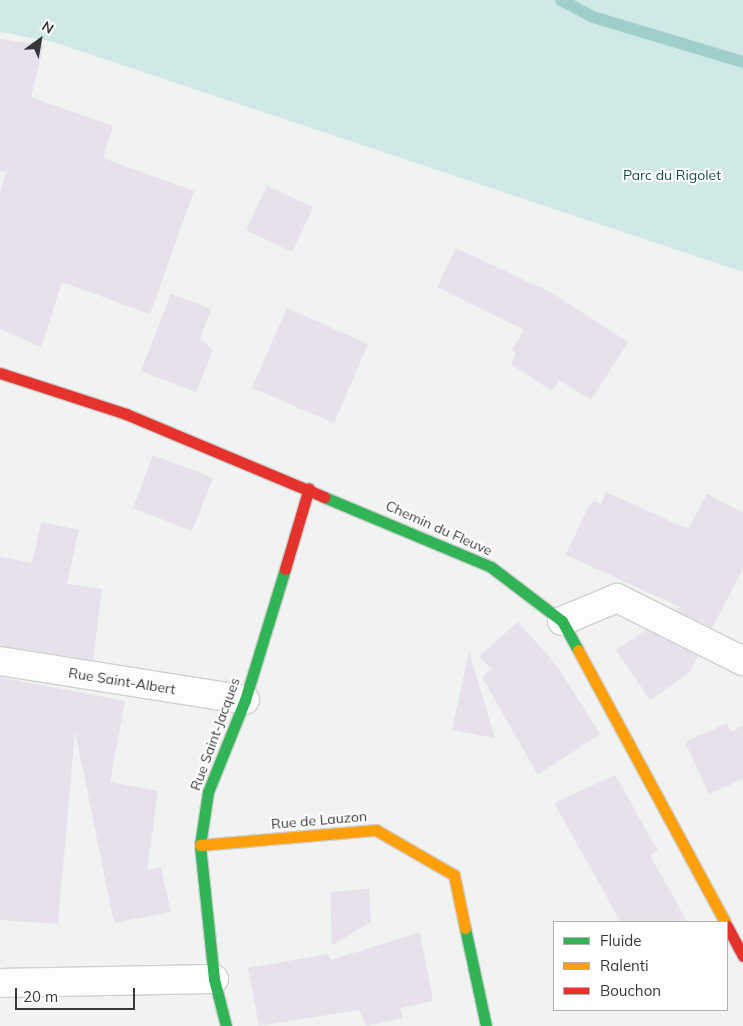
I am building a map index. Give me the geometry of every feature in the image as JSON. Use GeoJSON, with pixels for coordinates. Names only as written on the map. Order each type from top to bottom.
{"type":"FeatureCollection","features":[{"type":"Feature","properties":{"kind":"street","name":"Chemin du Fleuve"},"geometry":{"type":"LineString","coordinates":[[0,374],[126,414],[309,488],[491,567],[562,621],[724,921]]}},
{"type":"Feature","properties":{"kind":"street","name":"Rue Saint-Jacques"},"geometry":{"type":"LineString","coordinates":[[226,1026],[214,979],[200,845],[208,792],[245,700],[309,488]]}},
{"type":"Feature","properties":{"kind":"street"},"geometry":{"type":"LineString","coordinates":[[562,621],[617,598],[743,661]]}},
{"type":"Feature","properties":{"kind":"street","name":"Rue Saint-Albert"},"geometry":{"type":"LineString","coordinates":[[0,661],[245,700]]}},
{"type":"Feature","properties":{"kind":"street","name":"Rue de Lauzon"},"geometry":{"type":"LineString","coordinates":[[200,845],[376,830],[454,875],[486,1026]]}},
{"type":"Feature","properties":{"kind":"street"},"geometry":{"type":"LineString","coordinates":[[728,928],[743,956]]}},
{"type":"Feature","properties":{"kind":"street"},"geometry":{"type":"LineString","coordinates":[[0,983],[214,979]]}},
{"type":"Feature","properties":{"kind":"green space","name":"Parc du Rigolet"},"geometry":{"type":"Polygon","coordinates":[[[0,0],[743,0],[743,272],[53,42],[0,32],[0,0]]]}},
{"type":"Feature","properties":{"kind":"building"},"geometry":{"type":"Polygon","coordinates":[[[0,39],[44,45],[31,97],[113,126],[103,158],[194,191],[150,314],[62,282],[41,347],[0,329],[0,193],[6,172],[0,171],[0,39]]]}},
{"type":"Feature","properties":{"kind":"building"},"geometry":{"type":"Polygon","coordinates":[[[267,186],[313,207],[292,252],[246,230],[267,186]]]}},
{"type":"Feature","properties":{"kind":"building"},"geometry":{"type":"Polygon","coordinates":[[[456,248],[552,293],[628,342],[591,400],[559,380],[552,391],[511,364],[516,353],[512,350],[524,330],[437,287],[456,248]]]}},
{"type":"Feature","properties":{"kind":"building"},"geometry":{"type":"Polygon","coordinates":[[[171,294],[211,309],[200,339],[213,350],[196,392],[141,371],[171,294]]]}},
{"type":"Feature","properties":{"kind":"building"},"geometry":{"type":"Polygon","coordinates":[[[287,308],[368,344],[334,423],[252,388],[287,308]]]}},
{"type":"Feature","properties":{"kind":"building"},"geometry":{"type":"Polygon","coordinates":[[[153,455],[213,478],[192,531],[133,508],[153,455]]]}},
{"type":"Feature","properties":{"kind":"building"},"geometry":{"type":"Polygon","coordinates":[[[606,492],[688,529],[707,494],[743,513],[743,569],[712,628],[675,610],[680,607],[566,555],[588,507],[594,501],[601,504],[606,492]]]}},
{"type":"Feature","properties":{"kind":"building"},"geometry":{"type":"Polygon","coordinates":[[[41,522],[79,530],[67,584],[102,589],[93,660],[0,646],[0,557],[32,563],[41,522]]]}},
{"type":"Feature","properties":{"kind":"building"},"geometry":{"type":"Polygon","coordinates":[[[518,622],[557,666],[600,734],[538,775],[482,677],[491,669],[479,656],[518,622]]]}},
{"type":"Feature","properties":{"kind":"building"},"geometry":{"type":"Polygon","coordinates":[[[646,630],[698,656],[689,673],[650,700],[616,650],[646,630]]]}},
{"type":"Feature","properties":{"kind":"building"},"geometry":{"type":"Polygon","coordinates":[[[469,651],[495,738],[452,730],[469,651]]]}},
{"type":"Feature","properties":{"kind":"building"},"geometry":{"type":"Polygon","coordinates":[[[0,677],[125,701],[110,782],[158,791],[147,870],[161,867],[171,912],[114,923],[75,731],[58,924],[0,920],[0,677]]]}},
{"type":"Feature","properties":{"kind":"building"},"geometry":{"type":"Polygon","coordinates":[[[727,723],[731,732],[743,726],[743,779],[709,794],[685,742],[727,723]]]}},
{"type":"Feature","properties":{"kind":"building"},"geometry":{"type":"Polygon","coordinates":[[[615,775],[658,851],[650,855],[686,921],[620,921],[554,803],[615,775]]]}},
{"type":"Feature","properties":{"kind":"building"},"geometry":{"type":"Polygon","coordinates":[[[369,889],[371,922],[332,945],[330,892],[369,889]]]}},
{"type":"Feature","properties":{"kind":"building"},"geometry":{"type":"Polygon","coordinates":[[[420,932],[433,1001],[400,1008],[403,1018],[366,1026],[359,1010],[259,1026],[248,968],[328,954],[331,960],[420,932]]]}},
{"type":"Feature","properties":{"kind":"waterway"},"geometry":{"type":"LineString","coordinates":[[561,0],[593,17],[743,62]]}},
{"type":"Feature","properties":{"kind":"traffic: fast"},"geometry":{"type":"LineString","coordinates":[[324,497],[491,567],[562,621],[578,650]]}},
{"type":"Feature","properties":{"kind":"traffic: fast"},"geometry":{"type":"LineString","coordinates":[[226,1026],[214,979],[200,845],[208,792],[245,700],[285,569]]}},
{"type":"Feature","properties":{"kind":"traffic: fast"},"geometry":{"type":"LineString","coordinates":[[465,928],[486,1026]]}},
{"type":"Feature","properties":{"kind":"traffic: slow"},"geometry":{"type":"LineString","coordinates":[[578,650],[724,921]]}},
{"type":"Feature","properties":{"kind":"traffic: slow"},"geometry":{"type":"LineString","coordinates":[[200,845],[376,830],[454,875],[465,928]]}},
{"type":"Feature","properties":{"kind":"traffic: jam"},"geometry":{"type":"LineString","coordinates":[[0,373],[126,414],[324,497]]}},
{"type":"Feature","properties":{"kind":"traffic: jam"},"geometry":{"type":"LineString","coordinates":[[285,569],[309,488]]}},
{"type":"Feature","properties":{"kind":"traffic: jam"},"geometry":{"type":"LineString","coordinates":[[728,928],[743,956]]}}]}
